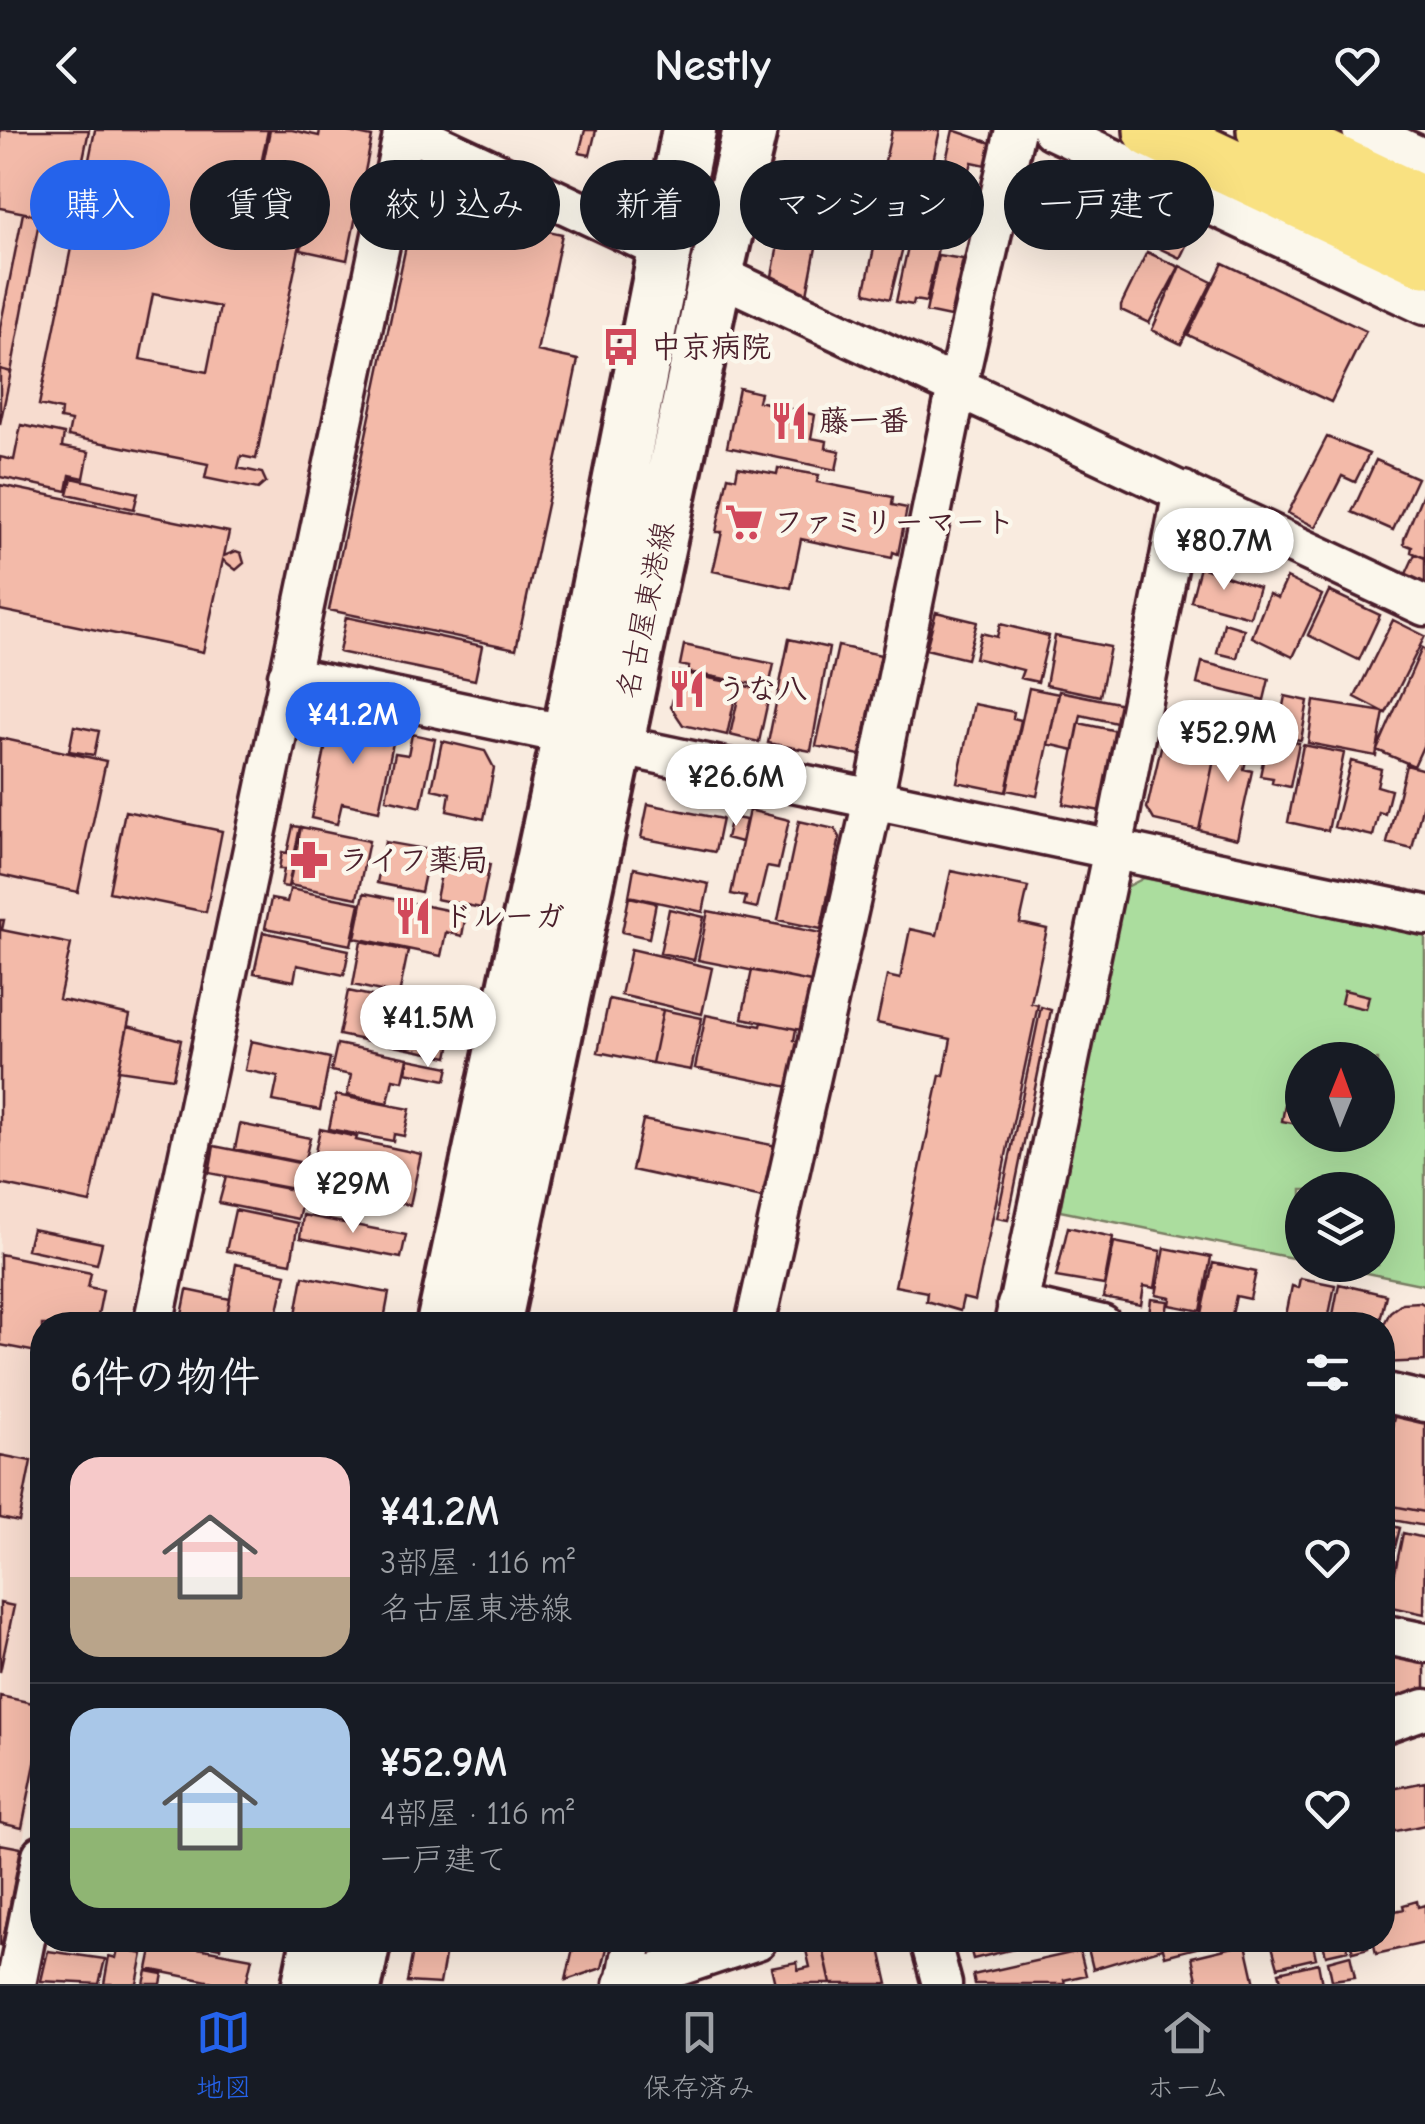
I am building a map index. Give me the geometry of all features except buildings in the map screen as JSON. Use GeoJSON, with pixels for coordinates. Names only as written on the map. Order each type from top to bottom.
{"type":"FeatureCollection","features":[{"type":"Feature","properties":{"kind":"main road","name":"名古屋東港線"},"geometry":{"type":"LineString","coordinates":[[496,1312],[593,741],[666,251],[689,130]]}},
{"type":"Feature","properties":{"kind":"main road","name":"名古屋東港線"},"geometry":{"type":"LineString","coordinates":[[446,1312],[750,130]]}},
{"type":"Feature","properties":{"kind":"main road"},"geometry":{"type":"LineString","coordinates":[[1152,130],[1425,259]]}},
{"type":"Feature","properties":{"kind":"main road"},"geometry":{"type":"LineString","coordinates":[[1264,130],[1425,206]]}},
{"type":"Feature","properties":{"kind":"main road"},"geometry":{"type":"LineString","coordinates":[[309,1984],[316,1952]]}},
{"type":"Feature","properties":{"kind":"main road"},"geometry":{"type":"LineString","coordinates":[[354,1984],[361,1952]]}},
{"type":"Feature","properties":{"kind":"street"},"geometry":{"type":"LineString","coordinates":[[156,1312],[405,130],[666,251]]}},
{"type":"Feature","properties":{"kind":"street"},"geometry":{"type":"LineString","coordinates":[[758,1312],[873,800],[957,386],[1015,130]]}},
{"type":"Feature","properties":{"kind":"street"},"geometry":{"type":"LineString","coordinates":[[1052,130],[1425,305]]}},
{"type":"Feature","properties":{"kind":"street"},"geometry":{"type":"LineString","coordinates":[[1362,130],[1425,159]]}},
{"type":"Feature","properties":{"kind":"street"},"geometry":{"type":"LineString","coordinates":[[716,274],[1425,606]]}},
{"type":"Feature","properties":{"kind":"street"},"geometry":{"type":"LineString","coordinates":[[1016,1312],[1113,849],[1183,490]]}},
{"type":"Feature","properties":{"kind":"street"},"geometry":{"type":"LineString","coordinates":[[288,676],[1425,915]]}},
{"type":"Feature","properties":{"kind":"street"},"geometry":{"type":"LineString","coordinates":[[1395,1395],[1425,1402]]}},
{"type":"Feature","properties":{"kind":"street"},"geometry":{"type":"LineString","coordinates":[[1395,1637],[1425,1644]]}},
{"type":"Feature","properties":{"kind":"street"},"geometry":{"type":"LineString","coordinates":[[1395,1719],[1425,1709]]}},
{"type":"Feature","properties":{"kind":"street"},"geometry":{"type":"LineString","coordinates":[[16,1984],[30,1914]]}},
{"type":"Feature","properties":{"kind":"street"},"geometry":{"type":"LineString","coordinates":[[632,1952],[625,1984],[721,1952]]}},
{"type":"Feature","properties":{"kind":"street"},"geometry":{"type":"LineString","coordinates":[[933,1952],[942,1984]]}},
{"type":"Feature","properties":{"kind":"shaded area"},"geometry":{"type":"Polygon","coordinates":[[[0,130],[381,130],[375,160],[350,160],[350,250],[356,250],[132,1312],[30,1312],[30,1804],[0,1958],[0,130]]]}},
{"type":"Feature","properties":{"kind":"green space"},"geometry":{"type":"Polygon","coordinates":[[[1144,878],[1425,936],[1425,1285],[1395,1279],[1395,1172],[1285,1172],[1285,1257],[1060,1211],[1119,891],[1144,878]]]}},
{"type":"Feature","properties":{"kind":"place","name":"中京病院"},"geometry":{"type":"Point","coordinates":[621,347]}},
{"type":"Feature","properties":{"kind":"place","name":"藤一番"},"geometry":{"type":"Point","coordinates":[789,421]}},
{"type":"Feature","properties":{"kind":"place","name":"ファミリーマート"},"geometry":{"type":"Point","coordinates":[744,522]}},
{"type":"Feature","properties":{"kind":"place","name":"うな八"},"geometry":{"type":"Point","coordinates":[687,689]}},
{"type":"Feature","properties":{"kind":"place","name":"ライフ薬局"},"geometry":{"type":"Point","coordinates":[309,860]}},
{"type":"Feature","properties":{"kind":"place","name":"ドルーガ"},"geometry":{"type":"Point","coordinates":[413,916]}}]}
